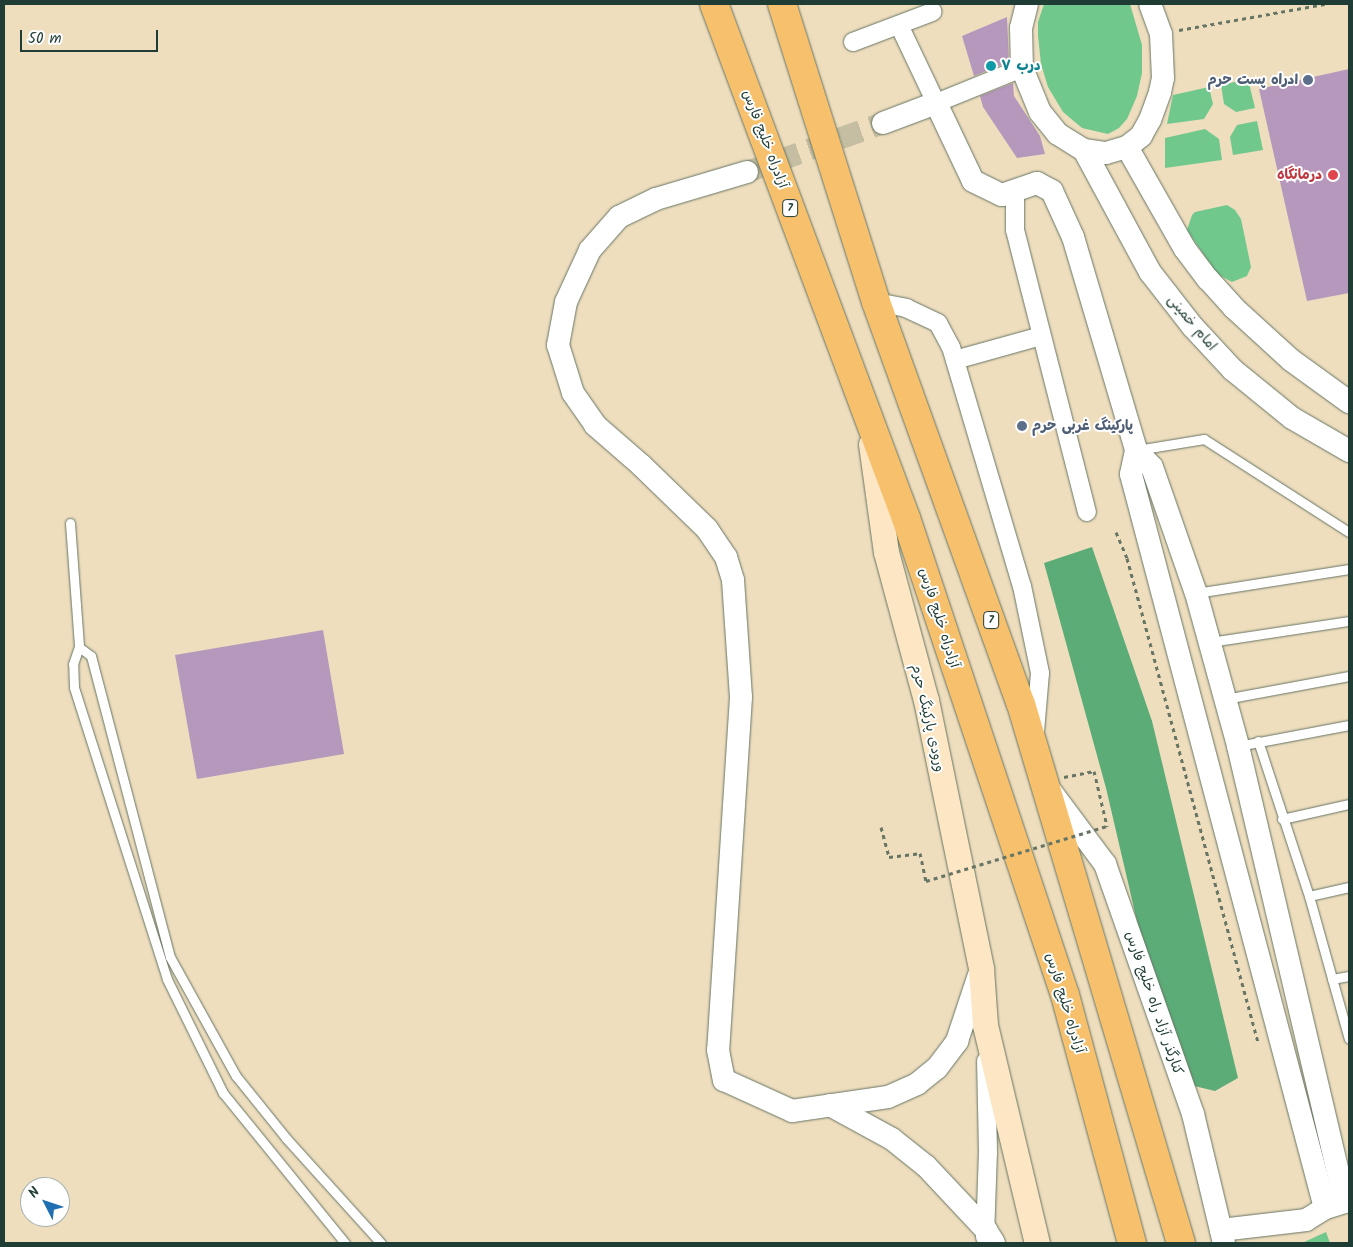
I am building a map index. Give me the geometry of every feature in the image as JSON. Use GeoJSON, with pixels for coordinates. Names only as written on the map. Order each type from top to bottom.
{"type":"FeatureCollection","features":[{"type":"Feature","properties":{"kind":"highway","name":"آزادراه خلیج فارس"},"geometry":{"type":"LineString","coordinates":[[714,4],[906,518],[1065,995],[1132,1243]]}},
{"type":"Feature","properties":{"kind":"highway","name":"7"},"geometry":{"type":"LineString","coordinates":[[782,4],[876,302],[1021,704],[1181,1243]]}},
{"type":"Feature","properties":{"kind":"main road","name":"ورودی پارکینگ حرم"},"geometry":{"type":"LineString","coordinates":[[867,411],[886,552],[926,700],[981,969],[985,1025]]}},
{"type":"Feature","properties":{"kind":"main road"},"geometry":{"type":"LineString","coordinates":[[985,1025],[1037,1243]]}},
{"type":"Feature","properties":{"kind":"street"},"geometry":{"type":"LineString","coordinates":[[1027,4],[1021,28],[1022,68],[1040,112],[1058,134],[1084,150],[1106,153],[1127,147],[1140,136],[1150,120],[1160,92],[1163,78],[1161,34],[1150,4]]}},
{"type":"Feature","properties":{"kind":"street"},"geometry":{"type":"LineString","coordinates":[[853,42],[932,12]]}},
{"type":"Feature","properties":{"kind":"street"},"geometry":{"type":"LineString","coordinates":[[899,25],[973,181],[1002,195],[1037,183],[1052,191],[1073,237],[1136,450],[1152,467],[1196,593],[1224,699],[1248,744],[1345,1202],[1325,1208],[1306,1220],[1223,1236]]}},
{"type":"Feature","properties":{"kind":"street"},"geometry":{"type":"LineString","coordinates":[[883,122],[1022,68]]}},
{"type":"Feature","properties":{"kind":"street"},"geometry":{"type":"LineString","coordinates":[[1127,147],[1185,249],[1208,279],[1234,308],[1291,360],[1349,402]]}},
{"type":"Feature","properties":{"kind":"street","name":"امام خمینی"},"geometry":{"type":"LineString","coordinates":[[1084,150],[1150,272],[1193,327],[1233,370],[1292,418],[1349,451]]}},
{"type":"Feature","properties":{"kind":"street"},"geometry":{"type":"LineString","coordinates":[[747,172],[656,199],[619,217],[590,250],[566,302],[558,345],[573,393],[595,425],[641,465],[707,529],[726,557],[733,580],[741,697],[718,1050],[724,1080],[792,1111],[888,1097],[917,1084],[937,1068],[957,1041],[981,969]]}},
{"type":"Feature","properties":{"kind":"street"},"geometry":{"type":"LineString","coordinates":[[1015,189],[1015,230],[1087,512]]}},
{"type":"Feature","properties":{"kind":"street"},"geometry":{"type":"LineString","coordinates":[[876,302],[906,308],[938,323],[952,347],[1024,596],[1040,673],[1034,746]]}},
{"type":"Feature","properties":{"kind":"street"},"geometry":{"type":"LineString","coordinates":[[955,360],[1041,336]]}},
{"type":"Feature","properties":{"kind":"street"},"geometry":{"type":"LineString","coordinates":[[1136,450],[1131,474],[1325,1208]]}},
{"type":"Feature","properties":{"kind":"street","name":"کنارگذر آزاد راه خلیج فارس"},"geometry":{"type":"LineString","coordinates":[[1044,781],[1105,864],[1192,1114],[1223,1236]]}},
{"type":"Feature","properties":{"kind":"street"},"geometry":{"type":"LineString","coordinates":[[985,1025],[988,1239]]}},
{"type":"Feature","properties":{"kind":"street"},"geometry":{"type":"LineString","coordinates":[[830,1105],[892,1140],[926,1166],[988,1239]]}},
{"type":"Feature","properties":{"kind":"lane"},"geometry":{"type":"LineString","coordinates":[[1136,450],[1204,439],[1349,532]]}},
{"type":"Feature","properties":{"kind":"lane"},"geometry":{"type":"LineString","coordinates":[[70,523],[79,647],[73,664],[74,687],[167,979],[223,1092],[345,1243]]}},
{"type":"Feature","properties":{"kind":"lane"},"geometry":{"type":"LineString","coordinates":[[1196,593],[1349,569]]}},
{"type":"Feature","properties":{"kind":"lane"},"geometry":{"type":"LineString","coordinates":[[1210,642],[1349,621]]}},
{"type":"Feature","properties":{"kind":"lane"},"geometry":{"type":"LineString","coordinates":[[79,647],[91,656],[170,957],[236,1076],[286,1138],[381,1243]]}},
{"type":"Feature","properties":{"kind":"lane"},"geometry":{"type":"LineString","coordinates":[[1224,699],[1349,676]]}},
{"type":"Feature","properties":{"kind":"lane"},"geometry":{"type":"LineString","coordinates":[[1349,725],[1248,744],[1282,819],[1309,896],[1349,1039]]}},
{"type":"Feature","properties":{"kind":"lane"},"geometry":{"type":"LineString","coordinates":[[1282,819],[1349,804]]}},
{"type":"Feature","properties":{"kind":"lane"},"geometry":{"type":"LineString","coordinates":[[1309,896],[1349,887]]}},
{"type":"Feature","properties":{"kind":"lane"},"geometry":{"type":"LineString","coordinates":[[1332,979],[1349,976]]}},
{"type":"Feature","properties":{"kind":"path"},"geometry":{"type":"LineString","coordinates":[[1161,34],[1325,4]]}},
{"type":"Feature","properties":{"kind":"path"},"geometry":{"type":"LineString","coordinates":[[1116,532],[1127,558],[1260,1047]]}},
{"type":"Feature","properties":{"kind":"path"},"geometry":{"type":"LineString","coordinates":[[882,827],[889,857],[920,853],[926,881],[1106,826],[1094,771],[1044,781]]}},
{"type":"Feature","properties":{"kind":"green space"},"geometry":{"type":"Polygon","coordinates":[[[1044,4],[1130,4],[1142,45],[1142,73],[1137,96],[1127,119],[1119,128],[1108,134],[1082,128],[1063,112],[1048,87],[1041,64],[1038,22],[1044,4]]]}},
{"type":"Feature","properties":{"kind":"green space"},"geometry":{"type":"Polygon","coordinates":[[[1248,79],[1255,108],[1236,112],[1224,104],[1221,85],[1248,79]]]}},
{"type":"Feature","properties":{"kind":"green space"},"geometry":{"type":"Polygon","coordinates":[[[1209,87],[1213,104],[1204,119],[1167,124],[1173,95],[1209,87]]]}},
{"type":"Feature","properties":{"kind":"green space"},"geometry":{"type":"Polygon","coordinates":[[[1257,121],[1263,150],[1233,155],[1230,137],[1237,125],[1257,121]]]}},
{"type":"Feature","properties":{"kind":"green space"},"geometry":{"type":"Polygon","coordinates":[[[1205,129],[1219,139],[1222,160],[1165,168],[1165,138],[1205,129]]]}},
{"type":"Feature","properties":{"kind":"green space"},"geometry":{"type":"Polygon","coordinates":[[[1227,205],[1235,210],[1241,219],[1251,267],[1247,276],[1232,282],[1217,274],[1187,230],[1192,215],[1195,212],[1227,205]]]}},
{"type":"Feature","properties":{"kind":"green space"},"geometry":{"type":"Polygon","coordinates":[[[1092,547],[1152,721],[1238,1078],[1215,1091],[1190,1085],[1156,1003],[1106,788],[1044,563],[1092,547]]]}},
{"type":"Feature","properties":{"kind":"green space"},"geometry":{"type":"Polygon","coordinates":[[[1326,1232],[1330,1243],[1302,1243],[1326,1232]]]}},
{"type":"Feature","properties":{"kind":"building"},"geometry":{"type":"Polygon","coordinates":[[[1007,17],[1009,62],[974,76],[962,36],[1007,17]]]}},
{"type":"Feature","properties":{"kind":"building"},"geometry":{"type":"Polygon","coordinates":[[[1349,69],[1349,293],[1307,301],[1259,89],[1349,69]]]}},
{"type":"Feature","properties":{"kind":"building"},"geometry":{"type":"Polygon","coordinates":[[[1013,83],[1014,96],[1040,136],[1045,154],[1017,158],[983,107],[980,96],[1013,83]]]}},
{"type":"Feature","properties":{"kind":"building"},"geometry":{"type":"Polygon","coordinates":[[[323,630],[344,754],[197,779],[175,655],[323,630]]]}},
{"type":"Feature","properties":{"kind":"tunnel"},"geometry":{"type":"LineString","coordinates":[[747,172],[883,123]]}},
{"type":"Feature","properties":{"kind":"place","name":"درب ۷"},"geometry":{"type":"Point","coordinates":[991,66]}},
{"type":"Feature","properties":{"kind":"place","name":"ادراه پست حرم"},"geometry":{"type":"Point","coordinates":[1308,80]}},
{"type":"Feature","properties":{"kind":"place","name":"درمانگاه"},"geometry":{"type":"Point","coordinates":[1333,175]}},
{"type":"Feature","properties":{"kind":"place","name":"پارکینگ غربی حرم"},"geometry":{"type":"Point","coordinates":[1022,426]}}]}
